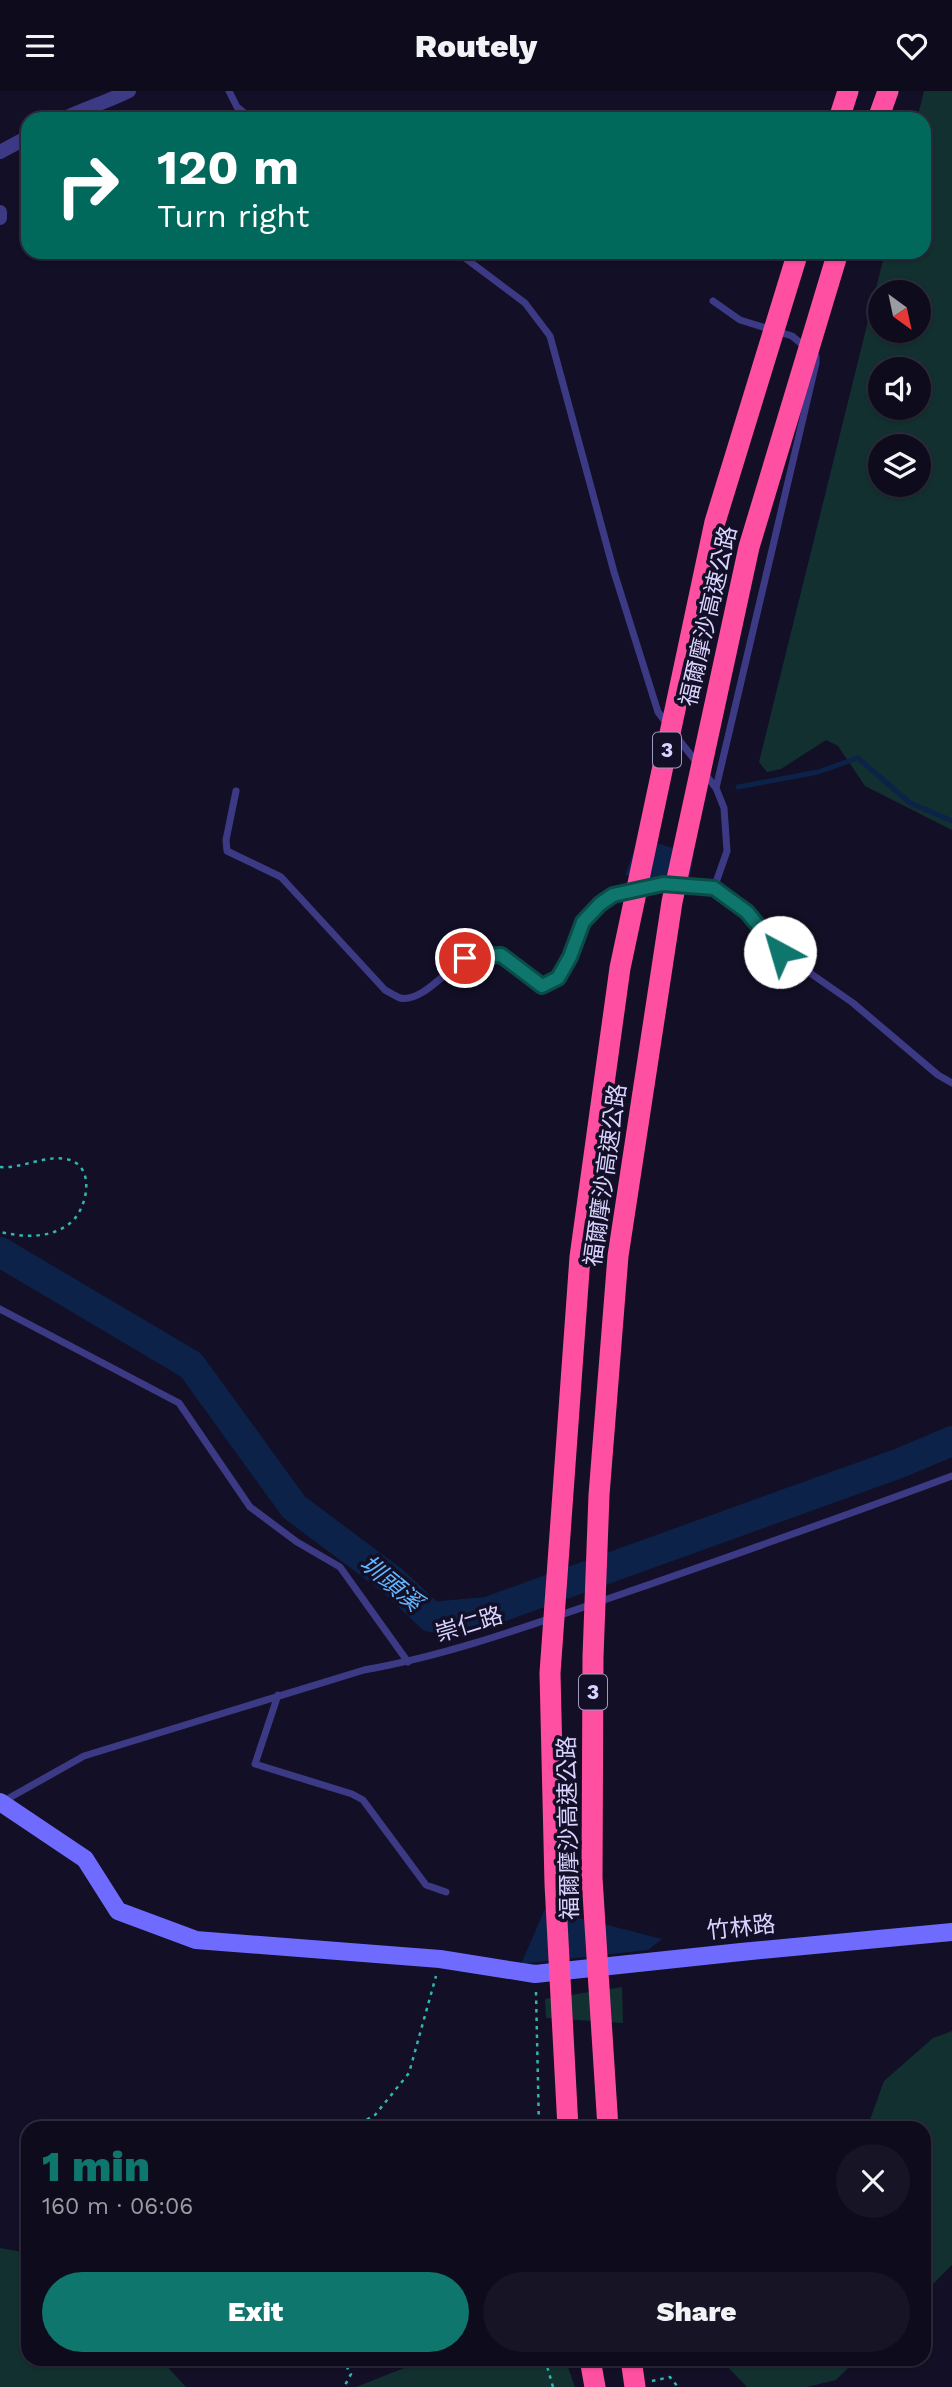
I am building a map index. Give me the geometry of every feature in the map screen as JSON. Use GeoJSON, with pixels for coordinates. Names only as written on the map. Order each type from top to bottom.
{"type":"FeatureCollection","features":[{"type":"Feature","properties":{"kind":"highway"},"geometry":{"type":"LineString","coordinates":[[880,112],[888,91]]}},
{"type":"Feature","properties":{"kind":"highway"},"geometry":{"type":"LineString","coordinates":[[841,112],[846,94]]}},
{"type":"Feature","properties":{"kind":"highway","name":"福爾摩沙高速公路"},"geometry":{"type":"LineString","coordinates":[[568,2121],[555,1884],[550,1673],[580,1257],[620,968],[715,522],[796,259]]}},
{"type":"Feature","properties":{"kind":"highway","name":"福爾摩沙高速公路"},"geometry":{"type":"LineString","coordinates":[[608,2121],[592,1878],[593,1657],[598,1495],[618,1256],[673,902],[748,547],[836,259]]}},
{"type":"Feature","properties":{"kind":"highway"},"geometry":{"type":"LineString","coordinates":[[591,2366],[595,2387]]}},
{"type":"Feature","properties":{"kind":"highway"},"geometry":{"type":"LineString","coordinates":[[632,2366],[635,2387]]}},
{"type":"Feature","properties":{"kind":"street"},"geometry":{"type":"LineString","coordinates":[[78,112],[129,91]]}},
{"type":"Feature","properties":{"kind":"street"},"geometry":{"type":"LineString","coordinates":[[0,152],[21,141]]}},
{"type":"Feature","properties":{"kind":"street"},"geometry":{"type":"LineString","coordinates":[[0,212],[0,218]]}},
{"type":"Feature","properties":{"kind":"street","name":"竹林路"},"geometry":{"type":"LineString","coordinates":[[1,1801],[85,1859],[118,1912],[196,1940],[440,1959],[535,1974],[952,1932]]}},
{"type":"Feature","properties":{"kind":"lane"},"geometry":{"type":"LineString","coordinates":[[229,91],[237,107],[243,112]]}},
{"type":"Feature","properties":{"kind":"lane"},"geometry":{"type":"LineString","coordinates":[[466,259],[525,303],[550,336],[614,572],[658,712],[716,788],[724,808],[727,851],[714,888]]}},
{"type":"Feature","properties":{"kind":"lane"},"geometry":{"type":"LineString","coordinates":[[713,301],[740,320],[792,336],[816,356],[716,788]]}},
{"type":"Feature","properties":{"kind":"lane"},"geometry":{"type":"LineString","coordinates":[[236,791],[226,840],[228,851],[281,877],[385,990],[401,998],[427,989],[465,958],[478,954],[501,955],[542,986],[558,978],[570,957],[583,922],[613,895],[663,884],[714,888],[747,912],[780,952],[853,1003],[938,1075],[952,1083]]}},
{"type":"Feature","properties":{"kind":"lane"},"geometry":{"type":"LineString","coordinates":[[0,1309],[178,1403],[250,1507],[297,1542],[340,1567],[408,1662]]}},
{"type":"Feature","properties":{"kind":"lane","name":"崇仁路"},"geometry":{"type":"LineString","coordinates":[[1,1801],[84,1756],[364,1670],[408,1662],[487,1640],[777,1540],[952,1476]]}},
{"type":"Feature","properties":{"kind":"lane"},"geometry":{"type":"LineString","coordinates":[[278,1695],[255,1764],[352,1794],[363,1800],[426,1885],[446,1892]]}},
{"type":"Feature","properties":{"kind":"path"},"geometry":{"type":"LineString","coordinates":[[0,1167],[60,1158],[82,1167],[86,1181],[80,1214],[68,1225],[49,1234],[33,1236],[0,1232]]}},
{"type":"Feature","properties":{"kind":"path"},"geometry":{"type":"LineString","coordinates":[[364,2121],[375,2115],[409,2073],[440,1959]]}},
{"type":"Feature","properties":{"kind":"path"},"geometry":{"type":"LineString","coordinates":[[535,1974],[539,2121]]}},
{"type":"Feature","properties":{"kind":"path"},"geometry":{"type":"LineString","coordinates":[[344,2387],[351,2375],[346,2366]]}},
{"type":"Feature","properties":{"kind":"path"},"geometry":{"type":"LineString","coordinates":[[547,2366],[553,2387]]}},
{"type":"Feature","properties":{"kind":"green space"},"geometry":{"type":"Polygon","coordinates":[[[924,91],[952,91],[952,830],[865,786],[838,746],[826,740],[781,769],[767,772],[759,762],[868,321],[868,343],[931,343],[931,280],[878,280],[883,259],[931,259],[931,112],[919,112],[924,91]]]}},
{"type":"Feature","properties":{"kind":"green space"},"geometry":{"type":"Polygon","coordinates":[[[622,1987],[623,2023],[546,2018],[545,1999],[622,1987]]]}},
{"type":"Feature","properties":{"kind":"green space"},"geometry":{"type":"Polygon","coordinates":[[[952,2031],[952,2265],[931,2286],[931,2121],[870,2121],[884,2081],[933,2038],[952,2031]]]}},
{"type":"Feature","properties":{"kind":"green space"},"geometry":{"type":"Polygon","coordinates":[[[0,2248],[21,2252],[21,2366],[166,2366],[186,2387],[0,2387],[0,2248]]]}},
{"type":"Feature","properties":{"kind":"green space"},"geometry":{"type":"Polygon","coordinates":[[[409,2366],[568,2366],[575,2387],[356,2387],[409,2366]]]}},
{"type":"Feature","properties":{"kind":"green space"},"geometry":{"type":"Polygon","coordinates":[[[727,2366],[850,2366],[836,2380],[807,2387],[747,2387],[727,2366]]]}},
{"type":"Feature","properties":{"kind":"water"},"geometry":{"type":"Polygon","coordinates":[[[639,838],[694,854],[688,888],[625,875],[639,838]]]}},
{"type":"Feature","properties":{"kind":"water"},"geometry":{"type":"Polygon","coordinates":[[[545,1909],[662,1939],[648,1950],[521,1964],[545,1909]]]}},
{"type":"Feature","properties":{"kind":"waterway"},"geometry":{"type":"LineString","coordinates":[[738,787],[818,772],[858,758],[910,803],[952,821]]}},
{"type":"Feature","properties":{"kind":"waterway","name":"圳頭溪"},"geometry":{"type":"LineString","coordinates":[[0,1252],[191,1365],[294,1507],[393,1581],[431,1617],[487,1612],[900,1463],[952,1441]]}},
{"type":"Feature","properties":{"kind":"route"},"geometry":{"type":"LineString","coordinates":[[465,958],[478,954],[501,955],[542,986],[558,978],[570,957],[583,922],[600,904],[613,895],[663,884],[714,888],[747,912],[780,952]]}}]}
